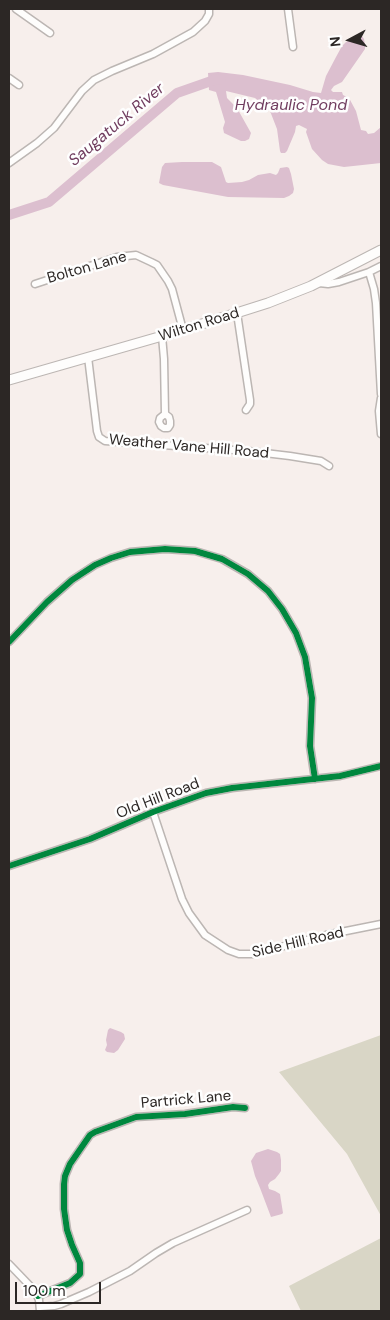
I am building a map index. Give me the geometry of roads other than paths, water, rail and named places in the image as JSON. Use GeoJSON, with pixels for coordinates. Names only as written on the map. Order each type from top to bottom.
{"type":"FeatureCollection","features":[{"type":"Feature","properties":{"kind":"main road","name":"Wilton Road"},"geometry":{"type":"LineString","coordinates":[[9,380],[162,336],[286,297],[319,283],[381,250]]}},
{"type":"Feature","properties":{"kind":"street"},"geometry":{"type":"LineString","coordinates":[[16,9],[50,32]]}},
{"type":"Feature","properties":{"kind":"street"},"geometry":{"type":"LineString","coordinates":[[9,163],[54,128],[82,91],[94,80],[153,54],[193,32],[205,22],[209,9]]}},
{"type":"Feature","properties":{"kind":"street"},"geometry":{"type":"LineString","coordinates":[[288,9],[293,47]]}},
{"type":"Feature","properties":{"kind":"street"},"geometry":{"type":"LineString","coordinates":[[9,78],[19,85]]}},
{"type":"Feature","properties":{"kind":"street","name":"Bolton Lane"},"geometry":{"type":"LineString","coordinates":[[35,284],[117,257],[136,255],[157,266],[165,275],[172,289],[182,330]]}},
{"type":"Feature","properties":{"kind":"street"},"geometry":{"type":"LineString","coordinates":[[319,283],[339,282],[381,266]]}},
{"type":"Feature","properties":{"kind":"street"},"geometry":{"type":"LineString","coordinates":[[369,272],[376,303],[381,394]]}},
{"type":"Feature","properties":{"kind":"street"},"geometry":{"type":"LineString","coordinates":[[237,313],[250,400],[249,408],[246,410]]}},
{"type":"Feature","properties":{"kind":"street"},"geometry":{"type":"LineString","coordinates":[[162,336],[165,414]]}},
{"type":"Feature","properties":{"kind":"street","name":"Weather Vane Hill Road"},"geometry":{"type":"LineString","coordinates":[[88,358],[97,431],[99,437],[105,441],[256,452],[321,461],[329,466]]}},
{"type":"Feature","properties":{"kind":"street"},"geometry":{"type":"LineString","coordinates":[[381,398],[379,411],[381,434]]}},
{"type":"Feature","properties":{"kind":"street"},"geometry":{"type":"LineString","coordinates":[[9,642],[42,607],[72,580],[94,565],[111,558],[130,552],[165,549],[194,551],[222,559],[248,574],[268,591],[282,609],[296,633],[305,658],[312,698],[310,746],[315,779]]}},
{"type":"Feature","properties":{"kind":"street","name":"Old Hill Road"},"geometry":{"type":"LineString","coordinates":[[9,866],[90,839],[153,812],[206,793],[223,789],[315,779],[381,766]]}},
{"type":"Feature","properties":{"kind":"street","name":"Side Hill Road"},"geometry":{"type":"LineString","coordinates":[[153,812],[183,901],[205,935],[228,950],[238,954],[254,954],[326,935],[381,924]]}},
{"type":"Feature","properties":{"kind":"street","name":"Partrick Lane"},"geometry":{"type":"LineString","coordinates":[[38,1296],[70,1283],[80,1274],[80,1263],[67,1230],[64,1209],[64,1184],[70,1164],[90,1135],[136,1117],[185,1114],[233,1107],[245,1108]]}},
{"type":"Feature","properties":{"kind":"street"},"geometry":{"type":"LineString","coordinates":[[9,1264],[33,1288],[38,1296],[40,1309],[54,1306],[88,1292],[130,1271],[173,1243],[247,1210]]}},
{"type":"Feature","properties":{"kind":"water","name":"Hydraulic Pond"},"geometry":{"type":"Polygon","coordinates":[[[357,36],[362,36],[364,39],[365,49],[342,82],[331,90],[333,92],[342,92],[343,95],[349,98],[356,111],[361,130],[366,131],[368,134],[374,133],[381,127],[381,163],[344,167],[328,164],[312,149],[306,132],[307,129],[299,125],[296,126],[287,151],[281,153],[277,129],[270,111],[255,98],[226,91],[227,98],[237,108],[251,133],[249,139],[241,141],[224,133],[225,122],[216,92],[209,90],[208,73],[218,72],[243,75],[321,93],[326,76],[342,46],[357,36]]]}},
{"type":"Feature","properties":{"kind":"water"},"geometry":{"type":"Polygon","coordinates":[[[212,162],[221,167],[228,183],[242,182],[258,175],[270,173],[276,175],[280,168],[287,167],[291,174],[293,193],[284,198],[228,197],[159,183],[162,167],[165,163],[212,162]]]}},
{"type":"Feature","properties":{"kind":"water"},"geometry":{"type":"Polygon","coordinates":[[[110,1028],[124,1034],[125,1039],[114,1053],[105,1050],[108,1030],[110,1028]]]}},
{"type":"Feature","properties":{"kind":"water"},"geometry":{"type":"Polygon","coordinates":[[[268,1149],[280,1154],[281,1160],[281,1171],[268,1185],[269,1189],[280,1194],[283,1213],[271,1217],[251,1161],[256,1153],[268,1149]]]}},
{"type":"Feature","properties":{"kind":"waterway","name":"Saugatuck River"},"geometry":{"type":"LineString","coordinates":[[9,215],[49,202],[177,93],[217,79],[221,80]]}}]}
